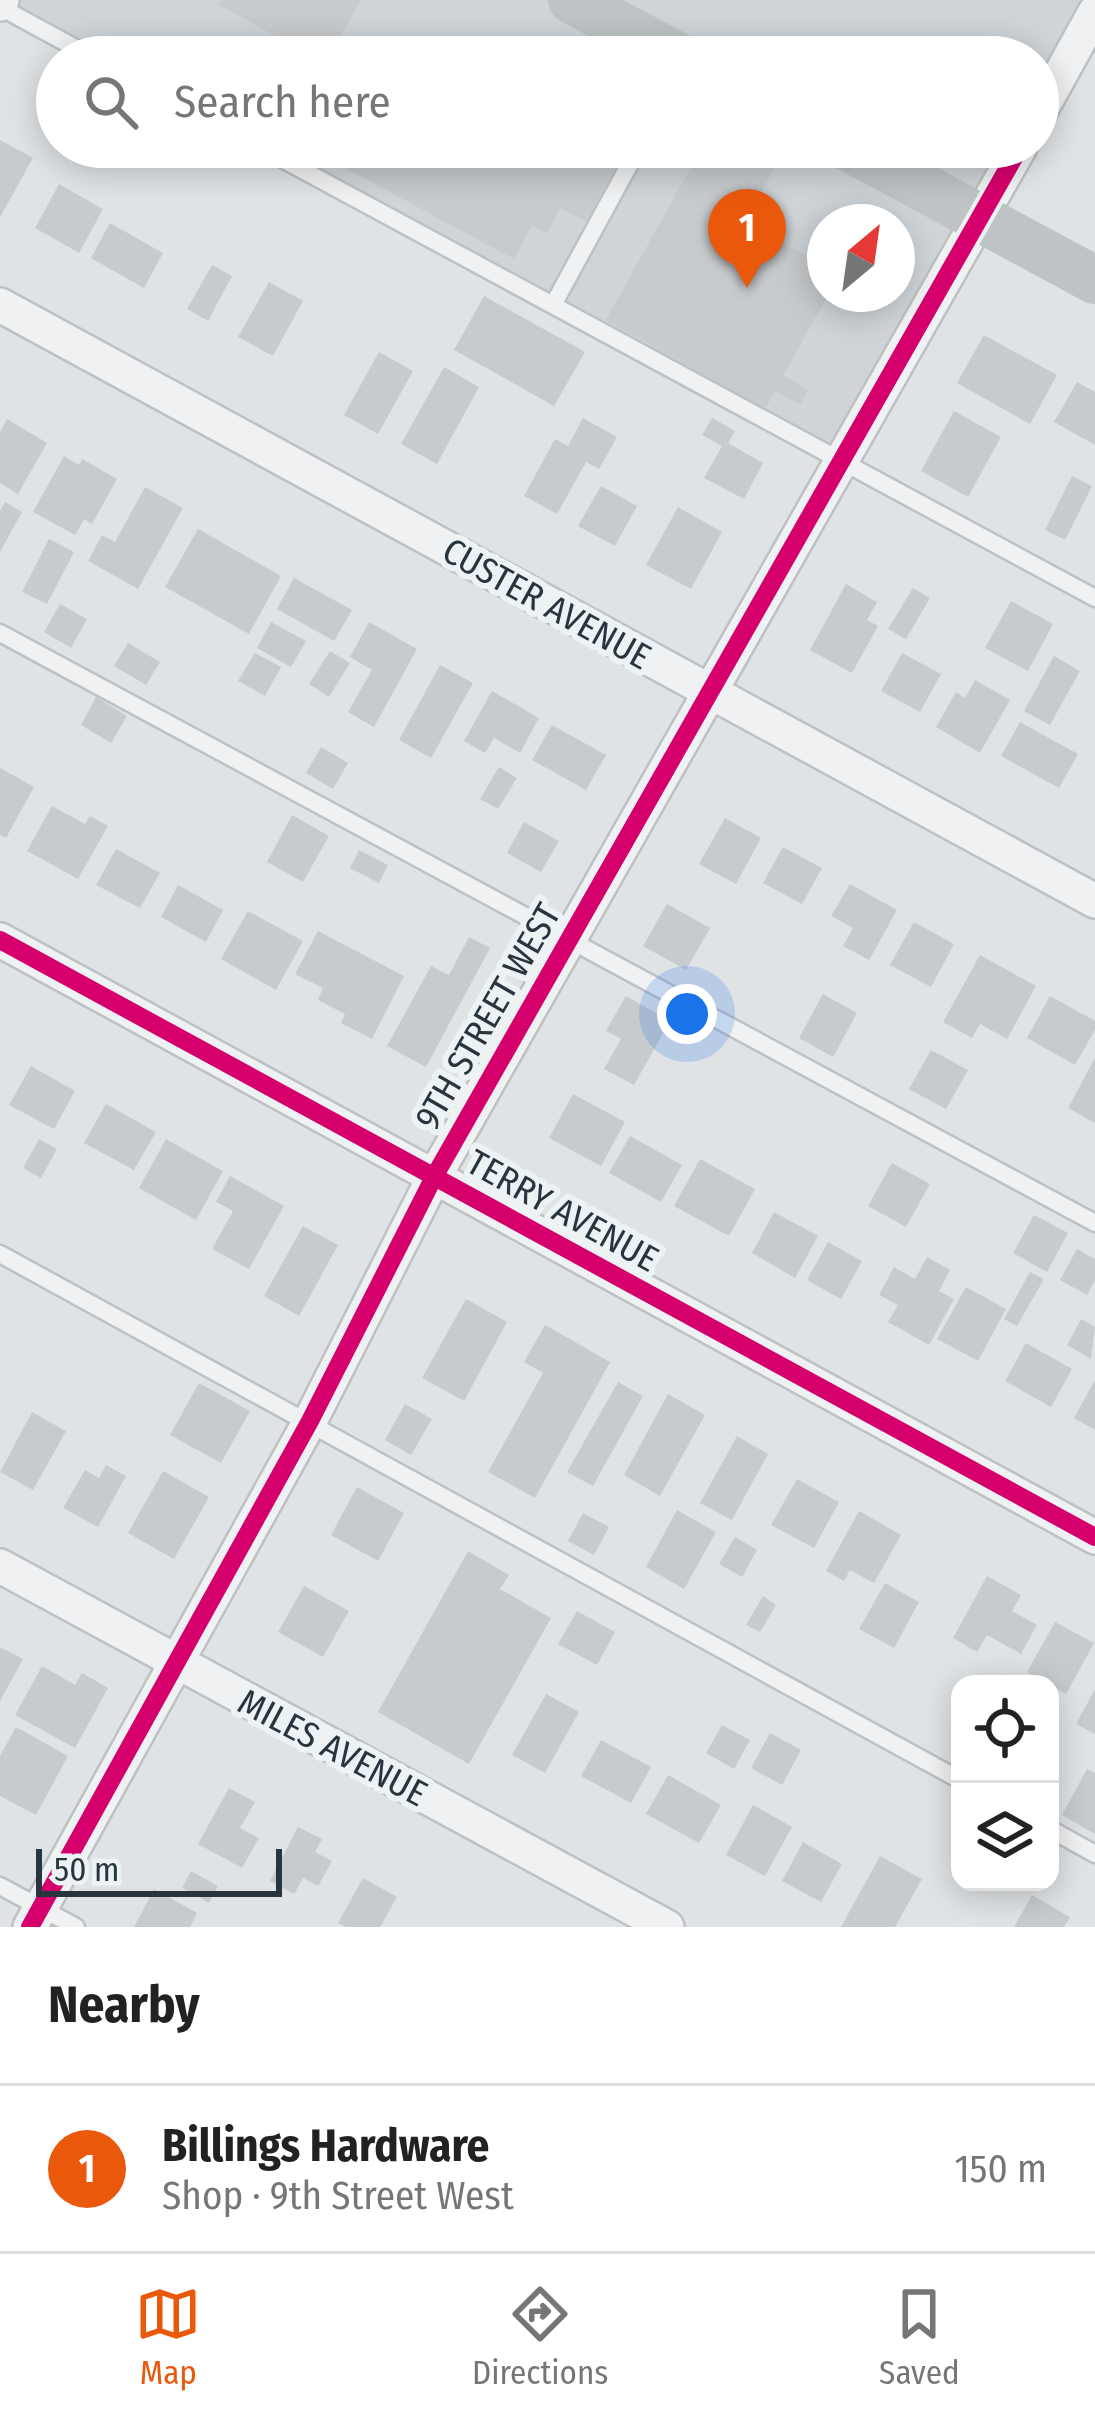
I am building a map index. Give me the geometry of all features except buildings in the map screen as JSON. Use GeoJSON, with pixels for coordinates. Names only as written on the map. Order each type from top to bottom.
{"type":"FeatureCollection","features":[{"type":"Feature","properties":{"kind":"main road"},"geometry":{"type":"LineString","coordinates":[[572,0],[640,36]]}},
{"type":"Feature","properties":{"kind":"main road"},"geometry":{"type":"LineString","coordinates":[[887,168],[1095,280]]}},
{"type":"Feature","properties":{"kind":"street"},"geometry":{"type":"LineString","coordinates":[[1059,77],[1095,12]]}},
{"type":"Feature","properties":{"kind":"street","name":"9TH STREET WEST"},"geometry":{"type":"LineString","coordinates":[[35,1917],[310,1421],[434,1177],[1008,168]]}},
{"type":"Feature","properties":{"kind":"street","name":"CUSTER AVENUE"},"geometry":{"type":"LineString","coordinates":[[0,305],[1095,901]]}},
{"type":"Feature","properties":{"kind":"street","name":"TERRY AVENUE"},"geometry":{"type":"LineString","coordinates":[[0,940],[1095,1537]]}},
{"type":"Feature","properties":{"kind":"street","name":"MILES AVENUE"},"geometry":{"type":"LineString","coordinates":[[0,1566],[667,1927]]}},
{"type":"Feature","properties":{"kind":"lane"},"geometry":{"type":"LineString","coordinates":[[1,4],[56,36]]}},
{"type":"Feature","properties":{"kind":"lane"},"geometry":{"type":"LineString","coordinates":[[299,168],[1095,598]]}},
{"type":"Feature","properties":{"kind":"lane"},"geometry":{"type":"LineString","coordinates":[[553,304],[627,168]]}},
{"type":"Feature","properties":{"kind":"lane"},"geometry":{"type":"LineString","coordinates":[[0,633],[1095,1223]]}},
{"type":"Feature","properties":{"kind":"lane"},"geometry":{"type":"LineString","coordinates":[[0,1254],[951,1775]]}},
{"type":"Feature","properties":{"kind":"lane"},"geometry":{"type":"LineString","coordinates":[[1059,1834],[1095,1854]]}},
{"type":"Feature","properties":{"kind":"lane"},"geometry":{"type":"LineString","coordinates":[[0,1886],[35,1917],[76,1927]]}},
{"type":"Feature","properties":{"kind":"shaded area"},"geometry":{"type":"Polygon","coordinates":[[[0,0],[1095,0],[1059,73],[1059,36],[58,36],[0,0]]]}},
{"type":"Feature","properties":{"kind":"shaded area"},"geometry":{"type":"Polygon","coordinates":[[[299,168],[1008,168],[841,460],[299,168]]]}},
{"type":"Feature","properties":{"kind":"cycle path"},"geometry":{"type":"LineString","coordinates":[[30,1927],[310,1421],[434,1177],[1008,168]]}},
{"type":"Feature","properties":{"kind":"cycle path"},"geometry":{"type":"LineString","coordinates":[[0,940],[1095,1537]]}},
{"type":"Feature","properties":{"kind":"place","name":"Billings Hardware"},"geometry":{"type":"Point","coordinates":[747,288]}}]}
